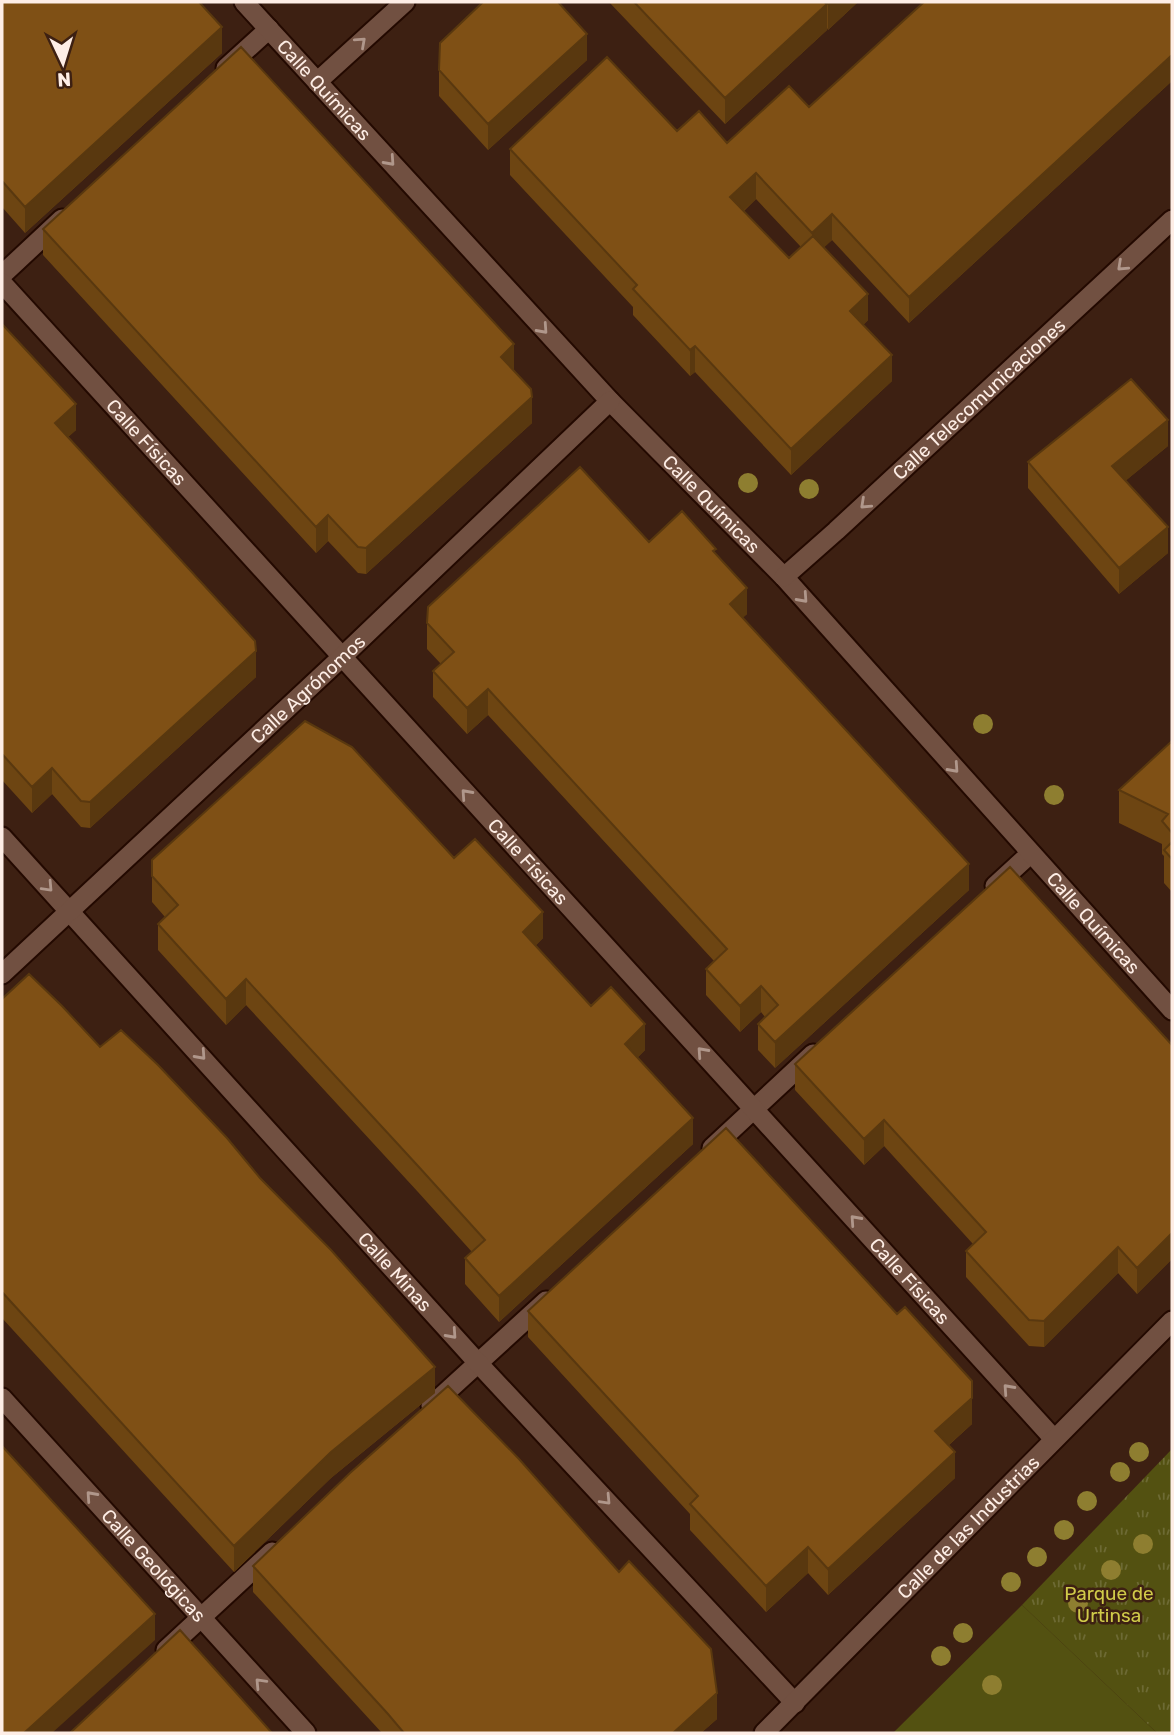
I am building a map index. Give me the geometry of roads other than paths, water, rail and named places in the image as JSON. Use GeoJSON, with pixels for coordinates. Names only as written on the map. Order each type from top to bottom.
{"type":"FeatureCollection","features":[{"type":"Feature","properties":{"kind":"street","name":"Calle Químicas"},"geometry":{"type":"LineString","coordinates":[[244,2],[610,401],[784,577],[1172,1010]]}},
{"type":"Feature","properties":{"kind":"street"},"geometry":{"type":"LineString","coordinates":[[317,82],[405,2]]}},
{"type":"Feature","properties":{"kind":"street"},"geometry":{"type":"LineString","coordinates":[[207,86],[269,29]]}},
{"type":"Feature","properties":{"kind":"street"},"geometry":{"type":"LineString","coordinates":[[2,275],[74,208]]}},
{"type":"Feature","properties":{"kind":"street","name":"Calle Telecomunicaciones"},"geometry":{"type":"LineString","coordinates":[[784,577],[1172,220]]}},
{"type":"Feature","properties":{"kind":"street","name":"Calle Físicas"},"geometry":{"type":"LineString","coordinates":[[2,284],[1054,1439]]}},
{"type":"Feature","properties":{"kind":"street","name":"Calle Agrónomos"},"geometry":{"type":"LineString","coordinates":[[2,974],[342,657],[610,401]]}},
{"type":"Feature","properties":{"kind":"street","name":"Calle Minas"},"geometry":{"type":"LineString","coordinates":[[2,837],[478,1363],[795,1703]]}},
{"type":"Feature","properties":{"kind":"street"},"geometry":{"type":"LineString","coordinates":[[979,901],[1030,854]]}},
{"type":"Feature","properties":{"kind":"street"},"geometry":{"type":"LineString","coordinates":[[703,1156],[825,1043]]}},
{"type":"Feature","properties":{"kind":"street"},"geometry":{"type":"LineString","coordinates":[[416,1420],[560,1288]]}},
{"type":"Feature","properties":{"kind":"street","name":"Calle de las Industrias"},"geometry":{"type":"LineString","coordinates":[[765,1733],[1172,1321]]}},
{"type":"Feature","properties":{"kind":"street","name":"Calle Geológicas"},"geometry":{"type":"LineString","coordinates":[[2,1398],[306,1733]]}},
{"type":"Feature","properties":{"kind":"street"},"geometry":{"type":"LineString","coordinates":[[152,1662],[283,1542]]}},
{"type":"Feature","properties":{"kind":"park label","name":"Parque de Urtinsa"},"geometry":{"type":"Point","coordinates":[1109,1604]}}]}
